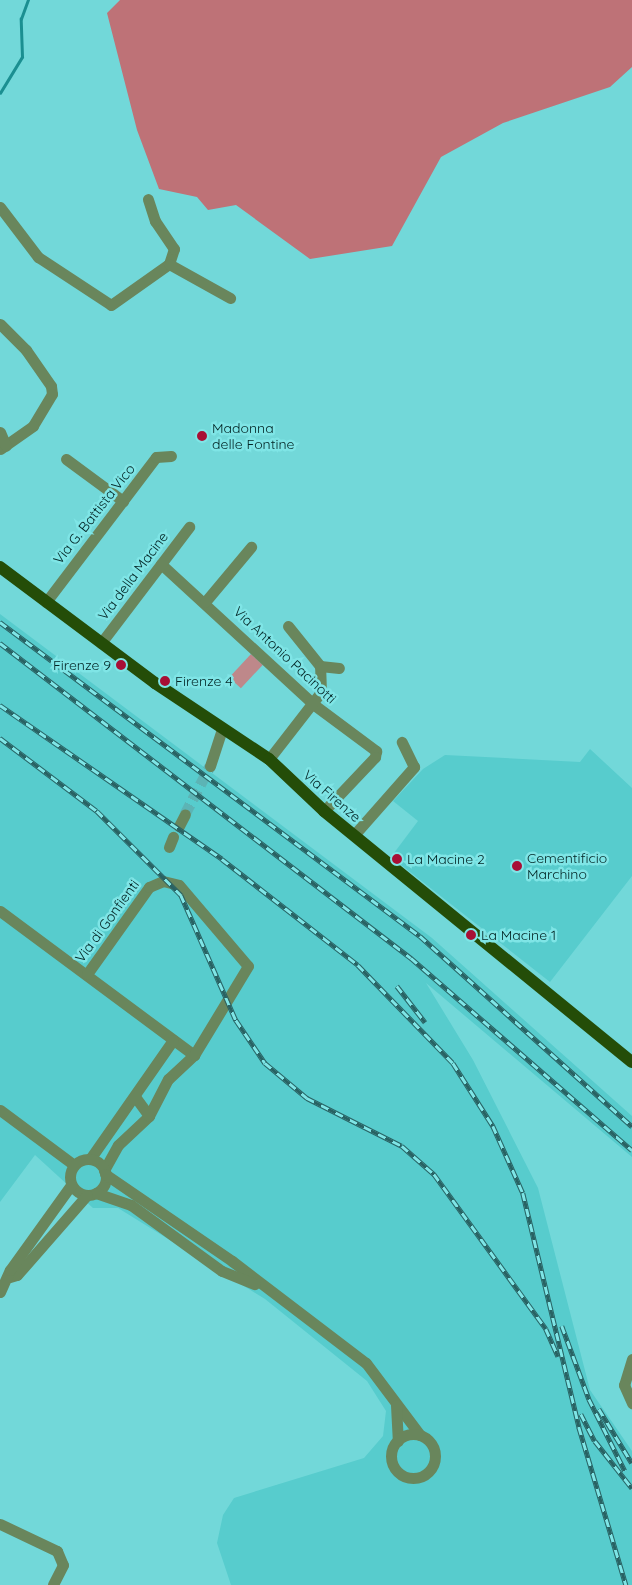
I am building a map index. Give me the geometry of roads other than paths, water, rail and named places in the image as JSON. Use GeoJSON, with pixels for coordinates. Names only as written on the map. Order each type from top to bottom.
{"type":"FeatureCollection","features":[{"type":"Feature","properties":{"kind":"main road","name":"Via Firenze"},"geometry":{"type":"LineString","coordinates":[[0,567],[101,643],[269,759],[324,810],[632,1062]]}},
{"type":"Feature","properties":{"kind":"street"},"geometry":{"type":"LineString","coordinates":[[0,207],[38,257],[111,305],[169,264],[174,249],[155,220],[148,199]]}},
{"type":"Feature","properties":{"kind":"street"},"geometry":{"type":"LineString","coordinates":[[169,264],[230,298]]}},
{"type":"Feature","properties":{"kind":"street"},"geometry":{"type":"LineString","coordinates":[[0,324],[26,350],[51,386],[52,394],[37,422],[3,448],[0,432]]}},
{"type":"Feature","properties":{"kind":"street","name":"Via G. Battista Vico"},"geometry":{"type":"LineString","coordinates":[[46,602],[156,457],[171,456]]}},
{"type":"Feature","properties":{"kind":"street"},"geometry":{"type":"LineString","coordinates":[[66,459],[122,501]]}},
{"type":"Feature","properties":{"kind":"street","name":"Via della Macine"},"geometry":{"type":"LineString","coordinates":[[101,643],[189,527]]}},
{"type":"Feature","properties":{"kind":"street"},"geometry":{"type":"LineString","coordinates":[[205,602],[251,547]]}},
{"type":"Feature","properties":{"kind":"street","name":"Via Antonio Pacinotti"},"geometry":{"type":"LineString","coordinates":[[161,564],[205,602],[313,704],[377,754],[324,810]]}},
{"type":"Feature","properties":{"kind":"street"},"geometry":{"type":"LineString","coordinates":[[269,759],[321,692],[320,666],[288,626]]}},
{"type":"Feature","properties":{"kind":"street"},"geometry":{"type":"LineString","coordinates":[[320,666],[339,668]]}},
{"type":"Feature","properties":{"kind":"street"},"geometry":{"type":"LineString","coordinates":[[210,766],[222,728]]}},
{"type":"Feature","properties":{"kind":"street"},"geometry":{"type":"LineString","coordinates":[[354,835],[414,767],[402,742]]}},
{"type":"Feature","properties":{"kind":"street"},"geometry":{"type":"LineString","coordinates":[[174,837],[185,814]]}},
{"type":"Feature","properties":{"kind":"street","name":"Via di Gonfienti"},"geometry":{"type":"LineString","coordinates":[[169,881],[183,889],[248,966],[194,1055],[86,974],[149,887],[169,881]]}},
{"type":"Feature","properties":{"kind":"street"},"geometry":{"type":"LineString","coordinates":[[0,910],[86,974]]}},
{"type":"Feature","properties":{"kind":"street"},"geometry":{"type":"LineString","coordinates":[[74,1165],[90,1160],[136,1098],[173,1040]]}},
{"type":"Feature","properties":{"kind":"street"},"geometry":{"type":"LineString","coordinates":[[10,1277],[17,1275],[92,1194],[118,1145],[150,1116],[168,1079],[194,1055]]}},
{"type":"Feature","properties":{"kind":"street"},"geometry":{"type":"LineString","coordinates":[[136,1098],[150,1116]]}},
{"type":"Feature","properties":{"kind":"street"},"geometry":{"type":"LineString","coordinates":[[0,1110],[74,1165]]}},
{"type":"Feature","properties":{"kind":"street"},"geometry":{"type":"LineString","coordinates":[[90,1160],[366,1363],[396,1403],[420,1436],[433,1446],[435,1458],[429,1472],[417,1478],[405,1477],[393,1464],[398,1441],[396,1403]]}},
{"type":"Feature","properties":{"kind":"street"},"geometry":{"type":"LineString","coordinates":[[0,1292],[10,1277],[10,1270],[71,1185],[74,1165]]}},
{"type":"Feature","properties":{"kind":"street"},"geometry":{"type":"LineString","coordinates":[[71,1185],[92,1194],[131,1205],[222,1271],[266,1289]]}},
{"type":"Feature","properties":{"kind":"street"},"geometry":{"type":"LineString","coordinates":[[632,1359],[624,1385],[632,1403]]}},
{"type":"Feature","properties":{"kind":"street"},"geometry":{"type":"LineString","coordinates":[[398,1441],[420,1436]]}},
{"type":"Feature","properties":{"kind":"street"},"geometry":{"type":"LineString","coordinates":[[0,1524],[57,1551],[63,1565],[53,1585]]}},
{"type":"Feature","properties":{"kind":"waterway"},"geometry":{"type":"LineString","coordinates":[[0,93],[22,57],[21,19],[28,0]]}},
{"type":"Feature","properties":{"kind":"tunnel"},"geometry":{"type":"LineString","coordinates":[[185,814],[210,766]]}},
{"type":"Feature","properties":{"kind":"railway"},"geometry":{"type":"LineString","coordinates":[[0,622],[420,936],[632,1126]]}},
{"type":"Feature","properties":{"kind":"railway"},"geometry":{"type":"LineString","coordinates":[[0,643],[411,958],[632,1150]]}},
{"type":"Feature","properties":{"kind":"railway"},"geometry":{"type":"LineString","coordinates":[[0,705],[222,859],[358,965],[453,1063],[493,1126],[523,1193],[579,1427],[626,1585]]}},
{"type":"Feature","properties":{"kind":"railway"},"geometry":{"type":"LineString","coordinates":[[0,738],[97,811],[181,895],[236,1020],[265,1063],[307,1098],[402,1146],[434,1174],[546,1329],[558,1356]]}},
{"type":"Feature","properties":{"kind":"railway"},"geometry":{"type":"LineString","coordinates":[[397,986],[425,1022]]}},
{"type":"Feature","properties":{"kind":"railway"},"geometry":{"type":"LineString","coordinates":[[562,1326],[589,1399],[625,1471]]}},
{"type":"Feature","properties":{"kind":"railway"},"geometry":{"type":"LineString","coordinates":[[599,1409],[632,1463]]}},
{"type":"Feature","properties":{"kind":"railway"},"geometry":{"type":"LineString","coordinates":[[581,1414],[595,1441],[632,1488]]}},
{"type":"Feature","properties":{"kind":"place","name":"Madonna delle Fontine"},"geometry":{"type":"Point","coordinates":[202,436]}},
{"type":"Feature","properties":{"kind":"place","name":"Firenze 9"},"geometry":{"type":"Point","coordinates":[121,665]}},
{"type":"Feature","properties":{"kind":"place","name":"Firenze 4"},"geometry":{"type":"Point","coordinates":[165,681]}},
{"type":"Feature","properties":{"kind":"place","name":"La Macine 2"},"geometry":{"type":"Point","coordinates":[397,859]}},
{"type":"Feature","properties":{"kind":"place","name":"Cementificio Marchino"},"geometry":{"type":"Point","coordinates":[517,866]}},
{"type":"Feature","properties":{"kind":"place","name":"La Macine 1"},"geometry":{"type":"Point","coordinates":[471,935]}}]}
